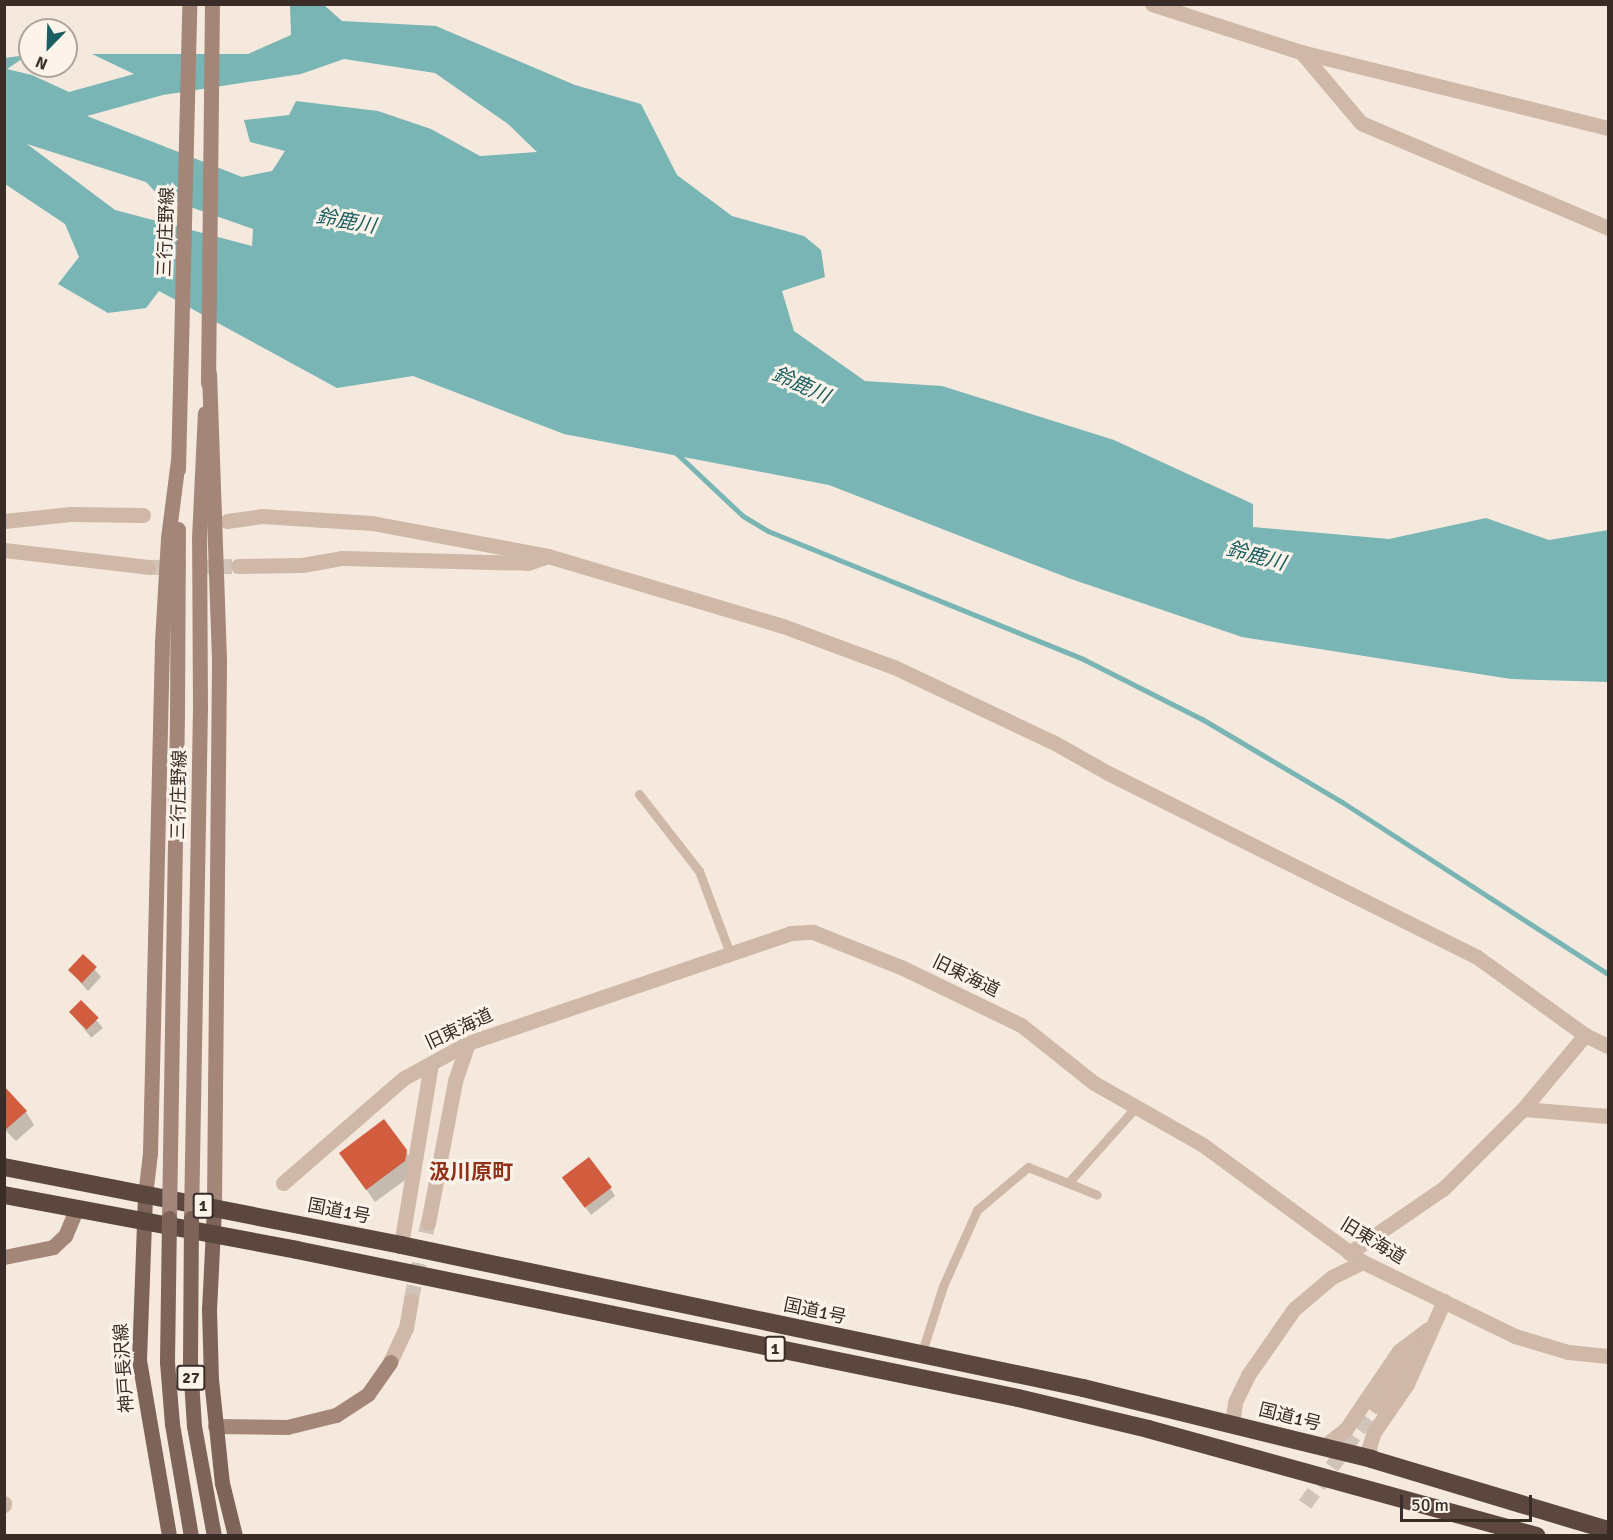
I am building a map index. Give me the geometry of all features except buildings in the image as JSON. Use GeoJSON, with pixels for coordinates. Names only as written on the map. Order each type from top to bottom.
{"type":"FeatureCollection","features":[{"type":"Feature","properties":{"kind":"highway","name":"国道1号"},"geometry":{"type":"LineString","coordinates":[[4,1167],[401,1245],[921,1355],[1232,1424],[1371,1459],[1608,1530]]}},
{"type":"Feature","properties":{"kind":"highway","name":"1"},"geometry":{"type":"LineString","coordinates":[[4,1195],[1018,1398],[1171,1435],[1537,1536]]}},
{"type":"Feature","properties":{"kind":"main road","name":"三行庄野線"},"geometry":{"type":"LineString","coordinates":[[189,4],[178,460],[168,1372],[172,1424],[191,1536]]}},
{"type":"Feature","properties":{"kind":"main road","name":"三行庄野線"},"geometry":{"type":"LineString","coordinates":[[213,4],[209,373],[219,523],[214,1208]]}},
{"type":"Feature","properties":{"kind":"main road","name":"三行庄野線"},"geometry":{"type":"LineString","coordinates":[[209,373],[202,432],[199,538],[200,710],[191,1218],[194,1426],[214,1536]]}},
{"type":"Feature","properties":{"kind":"main road","name":"三行庄野線"},"geometry":{"type":"LineString","coordinates":[[145,1196],[150,1153],[162,642],[168,537],[178,460]]}},
{"type":"Feature","properties":{"kind":"main road","name":"神戸長沢線"},"geometry":{"type":"LineString","coordinates":[[145,1196],[140,1360],[159,1491],[169,1536]]}},
{"type":"Feature","properties":{"kind":"main road"},"geometry":{"type":"LineString","coordinates":[[4,1257],[44,1250],[65,1236],[77,1208]]}},
{"type":"Feature","properties":{"kind":"main road","name":"27"},"geometry":{"type":"LineString","coordinates":[[214,1208],[209,1309],[215,1426],[222,1483],[235,1536]]}},
{"type":"Feature","properties":{"kind":"main road"},"geometry":{"type":"LineString","coordinates":[[215,1426],[287,1427],[336,1416],[368,1394],[390,1362]]}},
{"type":"Feature","properties":{"kind":"street"},"geometry":{"type":"LineString","coordinates":[[1152,4],[1301,52],[1608,128]]}},
{"type":"Feature","properties":{"kind":"street"},"geometry":{"type":"LineString","coordinates":[[1301,52],[1361,123],[1608,228]]}},
{"type":"Feature","properties":{"kind":"street"},"geometry":{"type":"LineString","coordinates":[[4,521],[71,514],[143,515]]}},
{"type":"Feature","properties":{"kind":"street"},"geometry":{"type":"LineString","coordinates":[[219,523],[272,516],[372,523],[548,556],[783,626],[894,668],[1053,742],[1108,773],[1477,957],[1585,1035],[1608,1046]]}},
{"type":"Feature","properties":{"kind":"street"},"geometry":{"type":"LineString","coordinates":[[4,550],[148,567]]}},
{"type":"Feature","properties":{"kind":"street"},"geometry":{"type":"LineString","coordinates":[[238,566],[302,565],[342,558],[528,562],[548,556]]}},
{"type":"Feature","properties":{"kind":"street","name":"旧東海道"},"geometry":{"type":"LineString","coordinates":[[283,1183],[404,1078],[468,1043],[731,956],[791,933],[813,932],[848,945],[1021,1025],[1094,1083],[1203,1145],[1363,1262],[1540,1346],[1608,1356]]}},
{"type":"Feature","properties":{"kind":"street"},"geometry":{"type":"LineString","coordinates":[[1349,1253],[1444,1188],[1523,1109],[1585,1035]]}},
{"type":"Feature","properties":{"kind":"street"},"geometry":{"type":"LineString","coordinates":[[428,1223],[455,1081],[468,1043]]}},
{"type":"Feature","properties":{"kind":"street"},"geometry":{"type":"LineString","coordinates":[[401,1245],[431,1064]]}},
{"type":"Feature","properties":{"kind":"street"},"geometry":{"type":"LineString","coordinates":[[1523,1109],[1608,1116]]}},
{"type":"Feature","properties":{"kind":"street"},"geometry":{"type":"LineString","coordinates":[[1232,1424],[1235,1402],[1248,1375],[1294,1309],[1332,1276],[1363,1262]]}},
{"type":"Feature","properties":{"kind":"street"},"geometry":{"type":"LineString","coordinates":[[390,1362],[406,1328],[411,1300]]}},
{"type":"Feature","properties":{"kind":"street"},"geometry":{"type":"LineString","coordinates":[[1376,1405],[1428,1329],[1444,1301]]}},
{"type":"Feature","properties":{"kind":"street"},"geometry":{"type":"LineString","coordinates":[[1323,1447],[1346,1429],[1399,1352],[1428,1329]]}},
{"type":"Feature","properties":{"kind":"street"},"geometry":{"type":"LineString","coordinates":[[1371,1459],[1369,1447],[1374,1432],[1407,1384],[1428,1329]]}},
{"type":"Feature","properties":{"kind":"lane"},"geometry":{"type":"LineString","coordinates":[[639,794],[699,872],[731,956]]}},
{"type":"Feature","properties":{"kind":"lane"},"geometry":{"type":"LineString","coordinates":[[1068,1183],[1135,1108]]}},
{"type":"Feature","properties":{"kind":"lane"},"geometry":{"type":"LineString","coordinates":[[921,1355],[943,1286],[977,1210],[1028,1167],[1097,1195]]}},
{"type":"Feature","properties":{"kind":"water","name":"鈴鹿川"},"geometry":{"type":"Polygon","coordinates":[[[290,5],[324,5],[342,21],[436,26],[575,85],[641,104],[677,175],[732,216],[804,236],[821,250],[825,277],[782,291],[794,331],[865,381],[942,386],[1114,440],[1253,504],[1253,527],[1389,539],[1486,518],[1549,540],[1608,530],[1608,682],[1511,679],[1242,637],[1071,579],[829,485],[564,434],[413,376],[337,388],[159,291],[146,308],[108,313],[58,284],[79,257],[65,224],[5,184],[4,58],[18,56],[18,62],[7,69],[18,72],[18,78],[39,78],[69,92],[134,74],[92,54],[248,54],[291,35],[290,5]],[[344,59],[301,74],[163,95],[87,116],[242,177],[272,171],[285,151],[250,142],[244,120],[289,115],[296,101],[378,111],[431,129],[480,156],[537,152],[508,124],[435,73],[344,59]],[[27,144],[115,210],[252,246],[253,229],[159,196],[146,182],[27,144]]]}},
{"type":"Feature","properties":{"kind":"waterway"},"geometry":{"type":"LineString","coordinates":[[675,452],[743,516],[768,531],[1083,659],[1202,719],[1342,802],[1608,974]]}},
{"type":"Feature","properties":{"kind":"tunnel"},"geometry":{"type":"LineString","coordinates":[[148,567],[238,566]]}},
{"type":"Feature","properties":{"kind":"tunnel"},"geometry":{"type":"LineString","coordinates":[[411,1300],[428,1223]]}},
{"type":"Feature","properties":{"kind":"tunnel"},"geometry":{"type":"LineString","coordinates":[[1305,1504],[1376,1405]]}},
{"type":"Feature","properties":{"kind":"district","name":"汲川原町"},"geometry":{"type":"Point","coordinates":[471,1172]}}]}
